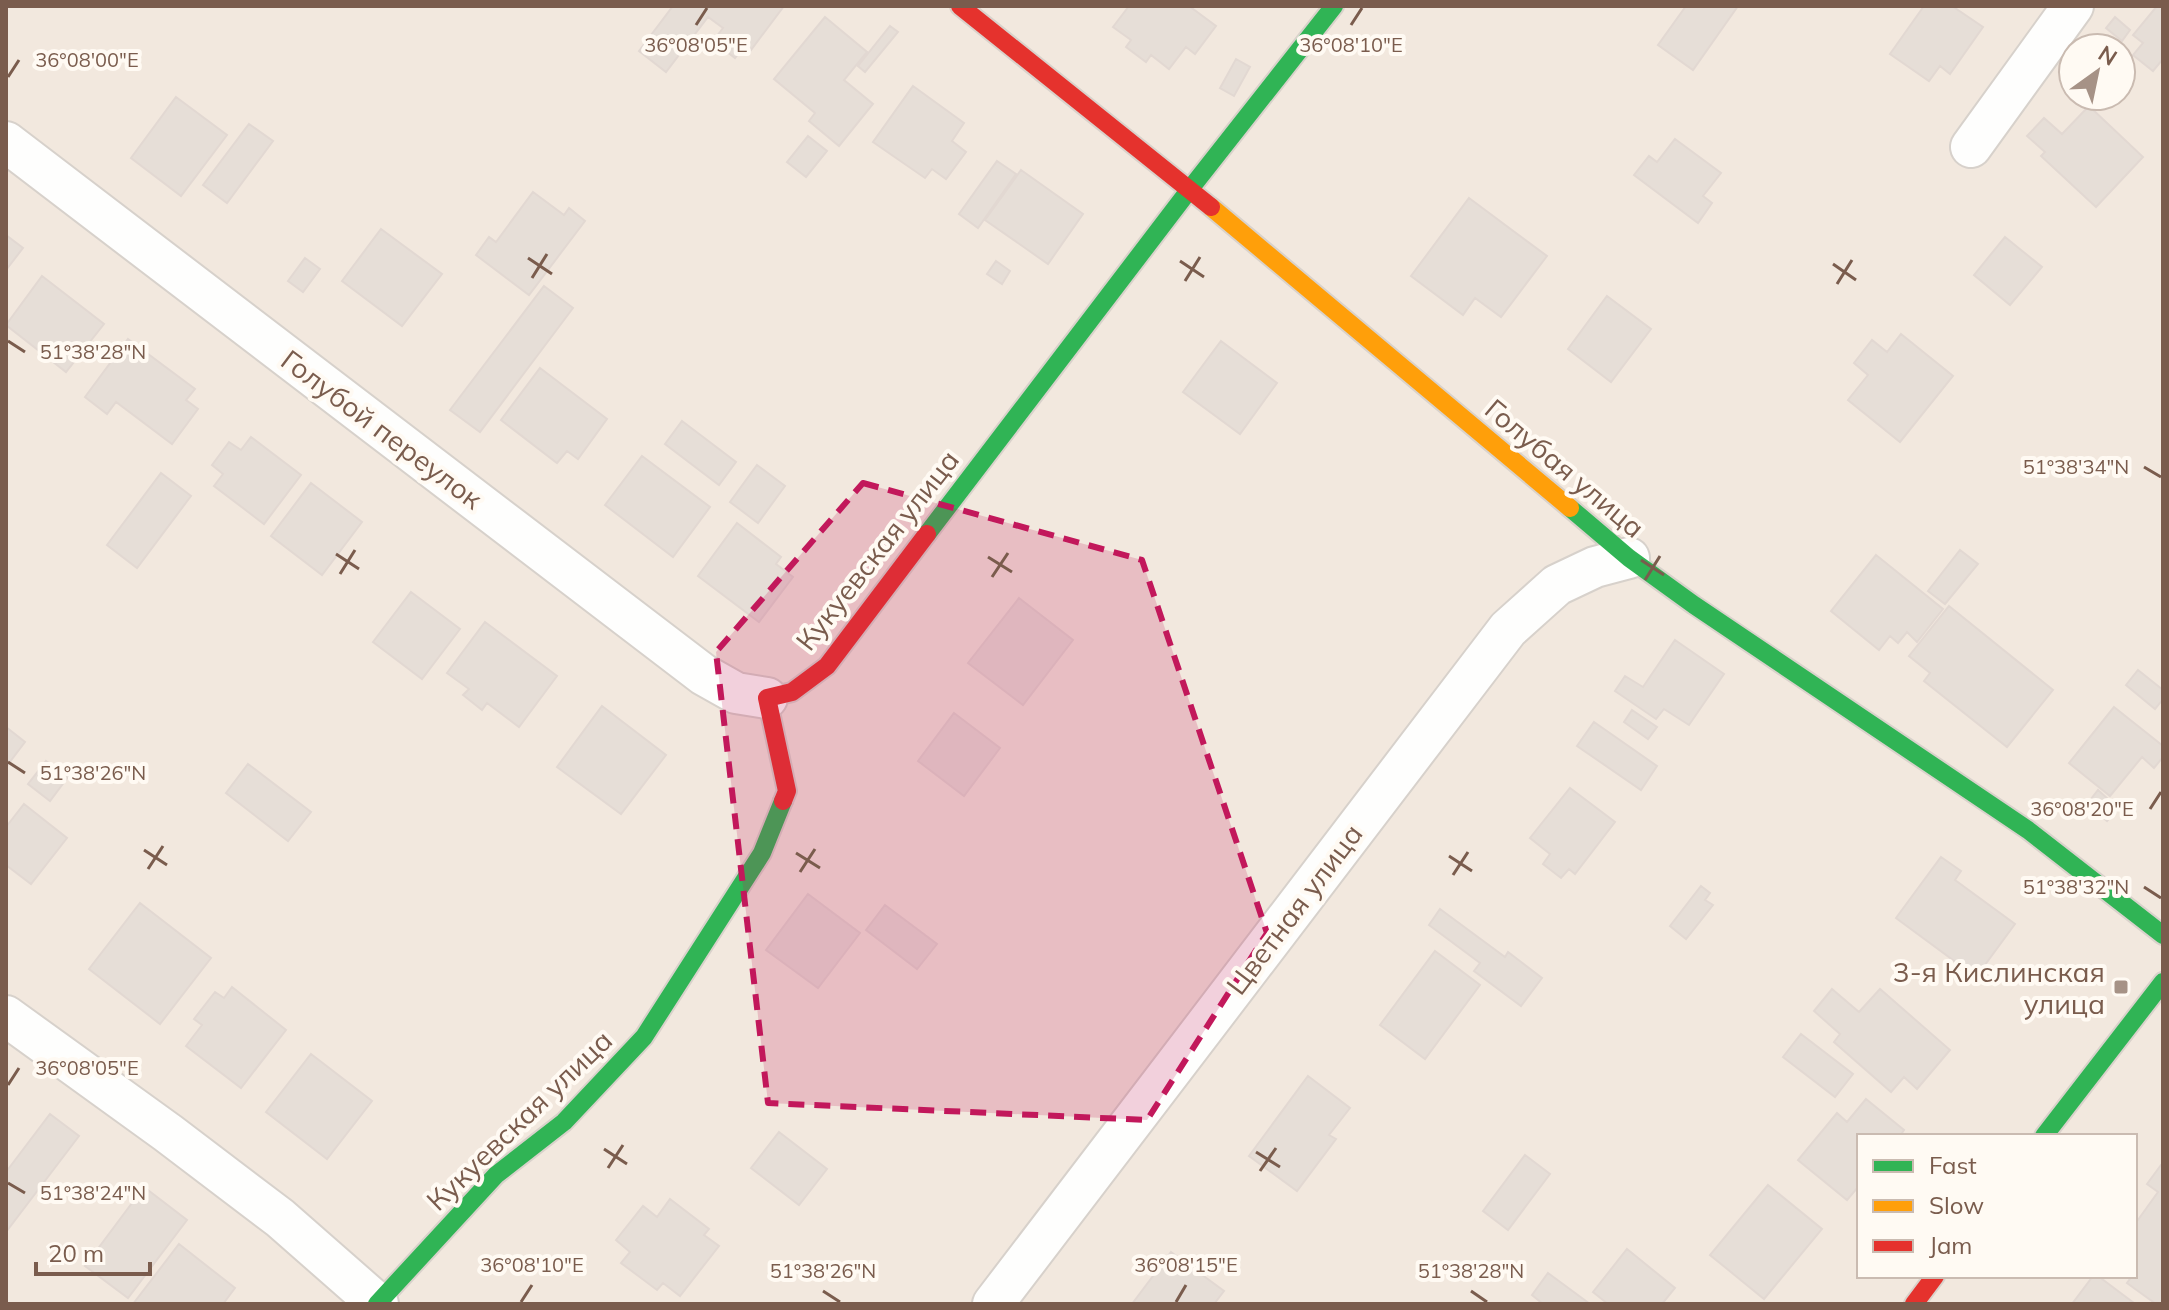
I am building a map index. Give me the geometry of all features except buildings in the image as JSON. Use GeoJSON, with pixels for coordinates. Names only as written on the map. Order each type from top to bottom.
{"type":"FeatureCollection","features":[{"type":"Feature","properties":{"kind":"street","name":"Голубая улица"},"geometry":{"type":"LineString","coordinates":[[960,6],[1190,189],[1629,558],[2028,830],[2163,935]]}},
{"type":"Feature","properties":{"kind":"street","name":"Кукуевская улица"},"geometry":{"type":"LineString","coordinates":[[378,1304],[496,1175],[564,1122],[644,1037],[762,853],[787,791],[767,698],[792,692],[827,666],[1190,189],[1334,6]]}},
{"type":"Feature","properties":{"kind":"street"},"geometry":{"type":"LineString","coordinates":[[1971,147],[2073,6]]}},
{"type":"Feature","properties":{"kind":"street","name":"Голубой переулок"},"geometry":{"type":"LineString","coordinates":[[6,142],[704,675],[736,693],[767,698]]}},
{"type":"Feature","properties":{"kind":"street","name":"Цветная улица"},"geometry":{"type":"LineString","coordinates":[[993,1304],[1508,629],[1557,585],[1595,567],[1629,558]]}},
{"type":"Feature","properties":{"kind":"street"},"geometry":{"type":"LineString","coordinates":[[2046,1134],[2163,982]]}},
{"type":"Feature","properties":{"kind":"street"},"geometry":{"type":"LineString","coordinates":[[6,1016],[280,1218],[378,1304]]}},
{"type":"Feature","properties":{"kind":"street"},"geometry":{"type":"LineString","coordinates":[[1914,1304],[1934,1278]]}},
{"type":"Feature","properties":{"kind":"highlighted area"},"geometry":{"type":"Polygon","coordinates":[[[863,483],[1142,560],[1267,933],[1147,1120],[768,1103],[716,652],[863,483]]]}},
{"type":"Feature","properties":{"kind":"shaded area"},"geometry":{"type":"Polygon","coordinates":[[[6,6],[2163,6],[2163,1304],[6,1304],[6,6]]]}},
{"type":"Feature","properties":{"kind":"traffic: fast"},"geometry":{"type":"LineString","coordinates":[[927,534],[1334,6]]}},
{"type":"Feature","properties":{"kind":"traffic: fast"},"geometry":{"type":"LineString","coordinates":[[1570,508],[1629,558],[1694,605],[2028,830],[2163,935]]}},
{"type":"Feature","properties":{"kind":"traffic: fast"},"geometry":{"type":"LineString","coordinates":[[377,1304],[496,1175],[564,1122],[644,1037],[762,853],[783,801]]}},
{"type":"Feature","properties":{"kind":"traffic: fast"},"geometry":{"type":"LineString","coordinates":[[2046,1134],[2163,982]]}},
{"type":"Feature","properties":{"kind":"traffic: slow"},"geometry":{"type":"LineString","coordinates":[[1211,207],[1570,508]]}},
{"type":"Feature","properties":{"kind":"traffic: jam"},"geometry":{"type":"LineString","coordinates":[[960,6],[1211,207]]}},
{"type":"Feature","properties":{"kind":"traffic: jam"},"geometry":{"type":"LineString","coordinates":[[783,801],[787,791],[767,698],[792,692],[827,666],[927,534]]}},
{"type":"Feature","properties":{"kind":"traffic: jam"},"geometry":{"type":"LineString","coordinates":[[1914,1304],[1934,1278]]}},
{"type":"Feature","properties":{"kind":"place","name":"3-я Кислинская улица"},"geometry":{"type":"Point","coordinates":[2121,987]}}]}
